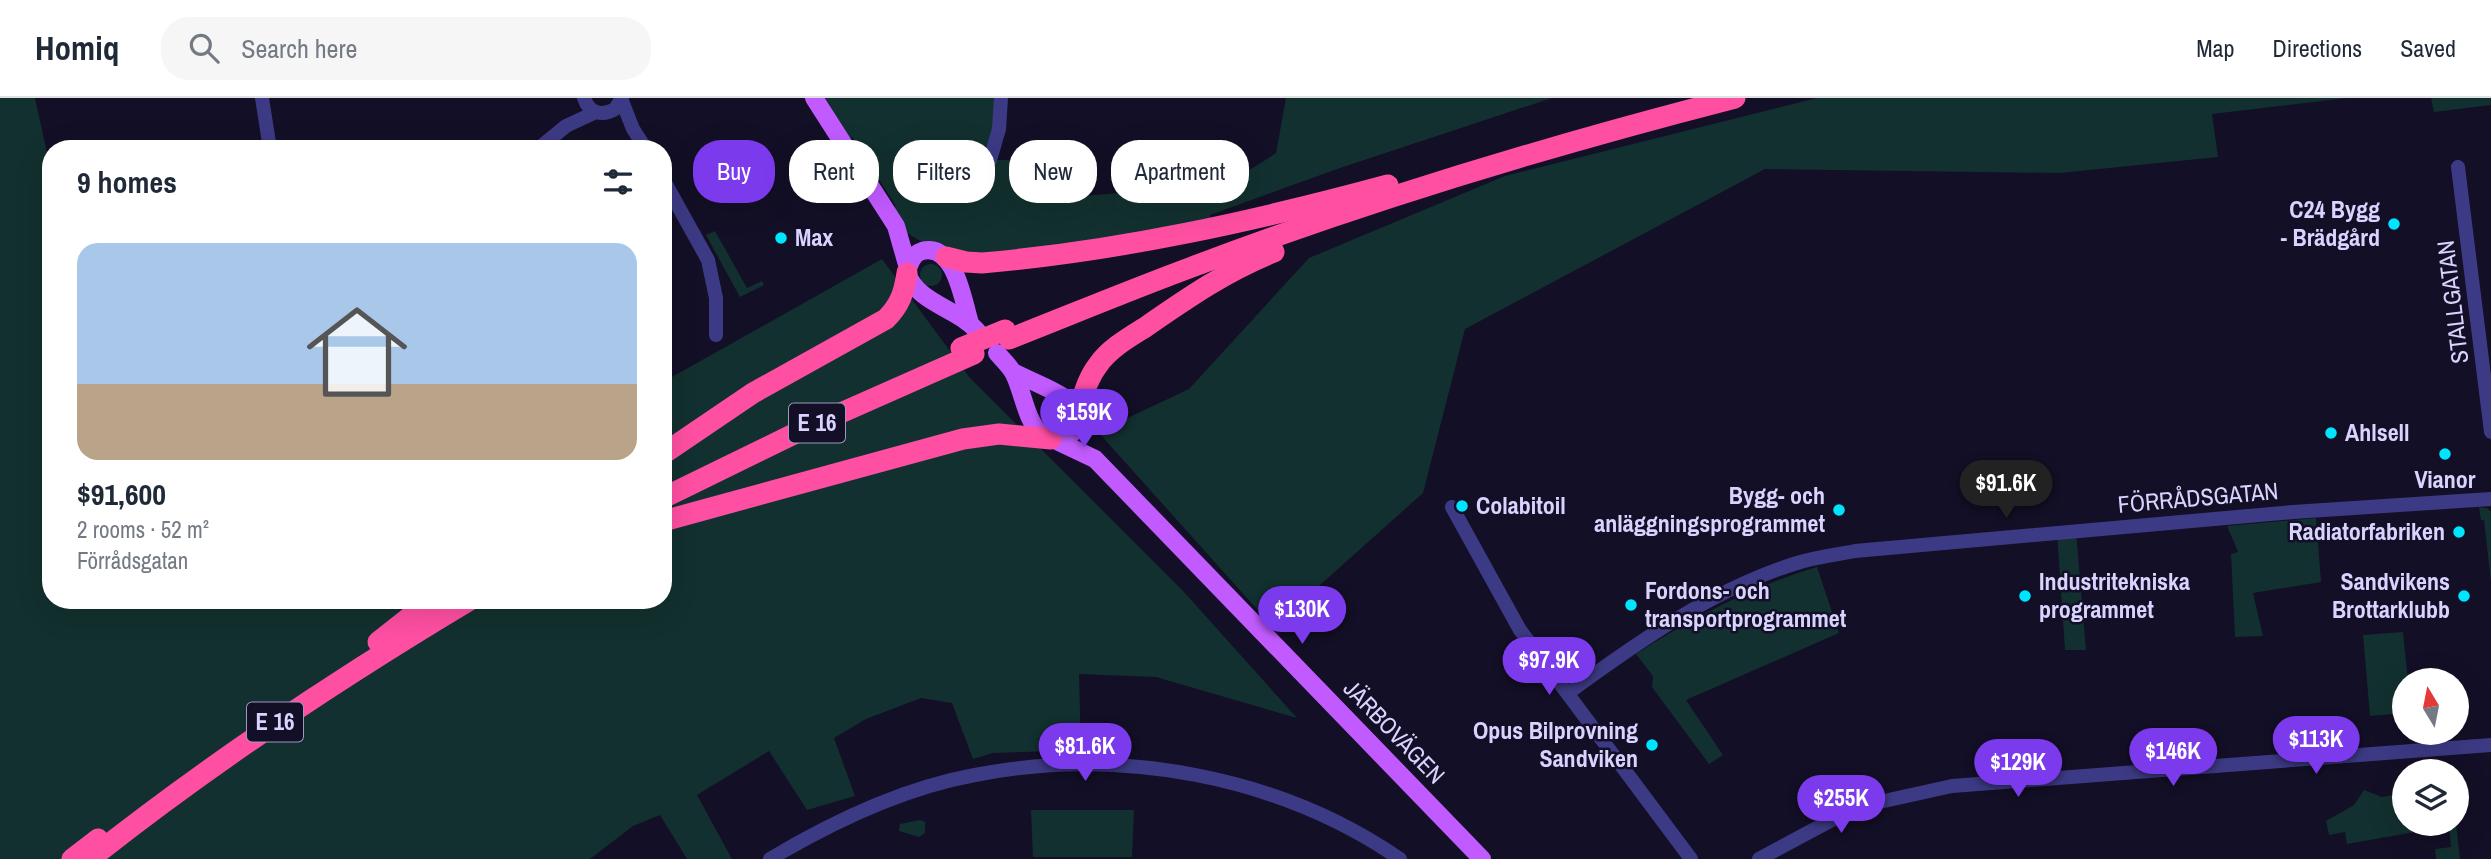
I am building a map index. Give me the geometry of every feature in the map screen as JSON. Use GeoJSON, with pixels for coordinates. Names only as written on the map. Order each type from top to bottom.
{"type":"FeatureCollection","features":[{"type":"Feature","properties":{"kind":"highway","name":"E 16"},"geometry":{"type":"LineString","coordinates":[[672,482],[795,422],[967,351],[1003,341],[1238,240],[1693,98]]}},
{"type":"Feature","properties":{"kind":"highway","name":"E 16"},"geometry":{"type":"LineString","coordinates":[[1439,176],[1735,98]]}},
{"type":"Feature","properties":{"kind":"highway"},"geometry":{"type":"LineString","coordinates":[[940,254],[966,262],[982,263],[1113,247],[1248,221],[1439,176]]}},
{"type":"Feature","properties":{"kind":"highway"},"geometry":{"type":"LineString","coordinates":[[1078,417],[1086,386],[1099,363],[1117,346],[1203,287],[1243,265],[1349,222],[1439,176]]}},
{"type":"Feature","properties":{"kind":"highway"},"geometry":{"type":"LineString","coordinates":[[672,448],[753,393],[886,319],[897,308],[904,293],[908,270]]}},
{"type":"Feature","properties":{"kind":"highway","name":"E 16"},"geometry":{"type":"LineString","coordinates":[[672,494],[967,351]]}},
{"type":"Feature","properties":{"kind":"highway"},"geometry":{"type":"LineString","coordinates":[[672,519],[963,439],[999,434],[1054,440]]}},
{"type":"Feature","properties":{"kind":"highway"},"geometry":{"type":"LineString","coordinates":[[374,645],[421,609]]}},
{"type":"Feature","properties":{"kind":"highway","name":"E 16"},"geometry":{"type":"LineString","coordinates":[[72,859],[268,714],[435,609]]}},
{"type":"Feature","properties":{"kind":"highway","name":"E 16"},"geometry":{"type":"LineString","coordinates":[[90,859],[153,809],[274,723],[380,653],[455,609]]}},
{"type":"Feature","properties":{"kind":"main road"},"geometry":{"type":"LineString","coordinates":[[814,98],[896,226],[916,291],[974,327],[955,272],[940,254],[896,226]]}},
{"type":"Feature","properties":{"kind":"main road"},"geometry":{"type":"LineString","coordinates":[[908,270],[917,253],[927,250],[940,254]]}},
{"type":"Feature","properties":{"kind":"main road","name":"JÄRBOVÄGEN"},"geometry":{"type":"LineString","coordinates":[[1003,341],[1035,427],[1042,435],[1095,459],[1482,859]]}},
{"type":"Feature","properties":{"kind":"main road","name":"JÄRBOVÄGEN"},"geometry":{"type":"LineString","coordinates":[[1013,372],[1069,401],[1095,459]]}},
{"type":"Feature","properties":{"kind":"main road"},"geometry":{"type":"LineString","coordinates":[[1054,440],[1072,434],[1076,429],[1078,417]]}},
{"type":"Feature","properties":{"kind":"street"},"geometry":{"type":"LineString","coordinates":[[262,98],[269,140]]}},
{"type":"Feature","properties":{"kind":"street"},"geometry":{"type":"LineString","coordinates":[[584,98],[588,106],[633,129]]}},
{"type":"Feature","properties":{"kind":"street"},"geometry":{"type":"LineString","coordinates":[[549,140],[566,126],[584,98]]}},
{"type":"Feature","properties":{"kind":"street"},"geometry":{"type":"LineString","coordinates":[[995,143],[999,129],[1001,98]]}},
{"type":"Feature","properties":{"kind":"street"},"geometry":{"type":"LineString","coordinates":[[566,126],[615,109],[622,99]]}},
{"type":"Feature","properties":{"kind":"street"},"geometry":{"type":"LineString","coordinates":[[622,99],[640,140]]}},
{"type":"Feature","properties":{"kind":"street","name":"STALLGATAN"},"geometry":{"type":"LineString","coordinates":[[2458,167],[2491,432]]}},
{"type":"Feature","properties":{"kind":"street"},"geometry":{"type":"LineString","coordinates":[[672,195],[708,260],[716,299],[716,335]]}},
{"type":"Feature","properties":{"kind":"street","name":"FÖRRÅDSGATAN"},"geometry":{"type":"LineString","coordinates":[[1568,693],[1690,612],[1760,577],[1818,557],[1855,551],[2293,512],[2491,499]]}},
{"type":"Feature","properties":{"kind":"street"},"geometry":{"type":"LineString","coordinates":[[1452,507],[1520,630],[1691,859]]}},
{"type":"Feature","properties":{"kind":"street"},"geometry":{"type":"LineString","coordinates":[[1759,859],[1840,816],[1875,803],[1952,786],[2491,745]]}},
{"type":"Feature","properties":{"kind":"street"},"geometry":{"type":"LineString","coordinates":[[770,859],[827,827],[940,783],[1021,768],[1088,765],[1174,772],[1252,788],[1338,821],[1360,832],[1400,859]]}},
{"type":"Feature","properties":{"kind":"green space"},"geometry":{"type":"Polygon","coordinates":[[[0,98],[35,98],[44,140],[42,140],[42,609],[672,609],[672,377],[882,259],[970,378],[1184,592],[1297,718],[1156,677],[1079,674],[1081,750],[993,753],[973,759],[952,703],[921,698],[866,719],[834,738],[855,796],[807,810],[769,751],[697,795],[732,859],[687,859],[660,815],[633,826],[590,859],[0,859],[0,98]]]}},
{"type":"Feature","properties":{"kind":"green space"},"geometry":{"type":"Polygon","coordinates":[[[814,98],[1001,98],[994,140],[893,140],[893,202],[879,180],[879,140],[854,140],[852,137],[841,140],[814,98]]]}},
{"type":"Feature","properties":{"kind":"green space"},"geometry":{"type":"Polygon","coordinates":[[[1286,98],[1552,98],[1249,201],[1249,170],[1276,153],[1286,98]]]}},
{"type":"Feature","properties":{"kind":"green space"},"geometry":{"type":"Polygon","coordinates":[[[1817,98],[2347,98],[2212,114],[2218,157],[2060,173],[1765,169],[1465,329],[1423,493],[1273,627],[1098,432],[1189,389],[1309,258],[1505,176],[1817,98]]]}},
{"type":"Feature","properties":{"kind":"green space"},"geometry":{"type":"Polygon","coordinates":[[[2431,98],[2491,98],[2491,105],[2434,112],[2431,98]]]}},
{"type":"Feature","properties":{"kind":"green space"},"geometry":{"type":"Polygon","coordinates":[[[995,160],[1009,160],[1009,203],[1097,203],[1097,195],[1111,194],[1111,203],[1243,203],[1210,215],[1213,228],[946,257],[896,226],[894,203],[995,203],[995,160]]]}},
{"type":"Feature","properties":{"kind":"green space"},"geometry":{"type":"Polygon","coordinates":[[[715,231],[747,288],[762,281],[764,285],[740,297],[706,235],[715,231]]]}},
{"type":"Feature","properties":{"kind":"green space"},"geometry":{"type":"Polygon","coordinates":[[[931,264],[939,267],[942,275],[939,283],[931,286],[923,283],[920,275],[923,267],[931,264]]]}},
{"type":"Feature","properties":{"kind":"green space"},"geometry":{"type":"Polygon","coordinates":[[[1054,405],[1062,408],[1065,416],[1062,424],[1054,427],[1046,424],[1043,416],[1046,408],[1054,405]]]}},
{"type":"Feature","properties":{"kind":"green space"},"geometry":{"type":"Polygon","coordinates":[[[2479,507],[2487,508],[2491,512],[2491,582],[2484,520],[2481,520],[2479,507]]]}},
{"type":"Feature","properties":{"kind":"green space"},"geometry":{"type":"Polygon","coordinates":[[[2316,518],[2321,582],[2253,593],[2263,636],[2235,637],[2231,554],[2238,552],[2227,526],[2316,518]]]}},
{"type":"Feature","properties":{"kind":"green space"},"geometry":{"type":"Polygon","coordinates":[[[2076,532],[2086,650],[2065,650],[2057,533],[2076,532]]]}},
{"type":"Feature","properties":{"kind":"green space"},"geometry":{"type":"Polygon","coordinates":[[[1817,567],[1839,633],[1686,700],[1723,755],[1709,764],[1652,687],[1653,676],[1636,654],[1724,604],[1817,567]]]}},
{"type":"Feature","properties":{"kind":"green space"},"geometry":{"type":"Polygon","coordinates":[[[2403,632],[2407,668],[2392,668],[2392,714],[2370,716],[2363,635],[2403,632]]]}},
{"type":"Feature","properties":{"kind":"green space"},"geometry":{"type":"Polygon","coordinates":[[[2364,790],[2382,797],[2392,795],[2392,836],[2347,844],[2345,832],[2329,835],[2326,821],[2354,805],[2364,790]]]}},
{"type":"Feature","properties":{"kind":"green space"},"geometry":{"type":"Polygon","coordinates":[[[1031,810],[1134,810],[1132,857],[1033,857],[1031,810]]]}},
{"type":"Feature","properties":{"kind":"green space"},"geometry":{"type":"Polygon","coordinates":[[[920,820],[925,822],[925,833],[919,837],[899,831],[900,824],[920,820]]]}},
{"type":"Feature","properties":{"kind":"green space"},"geometry":{"type":"Polygon","coordinates":[[[2450,836],[2457,836],[2460,859],[2436,859],[2435,849],[2451,847],[2450,836]]]}},
{"type":"Feature","properties":{"kind":"place","name":"C24 Bygg - Brädgård"},"geometry":{"type":"Point","coordinates":[2394,224]}},
{"type":"Feature","properties":{"kind":"place","name":"Max"},"geometry":{"type":"Point","coordinates":[781,238]}},
{"type":"Feature","properties":{"kind":"place","name":"Ahlsell"},"geometry":{"type":"Point","coordinates":[2331,433]}},
{"type":"Feature","properties":{"kind":"place","name":"Vianor"},"geometry":{"type":"Point","coordinates":[2445,454]}},
{"type":"Feature","properties":{"kind":"place","name":"Colabitoil"},"geometry":{"type":"Point","coordinates":[1462,506]}},
{"type":"Feature","properties":{"kind":"place","name":"Bygg- och anläggningsprogrammet"},"geometry":{"type":"Point","coordinates":[1839,510]}},
{"type":"Feature","properties":{"kind":"place","name":"Radiatorfabriken"},"geometry":{"type":"Point","coordinates":[2459,532]}},
{"type":"Feature","properties":{"kind":"place","name":"Industritekniska programmet"},"geometry":{"type":"Point","coordinates":[2025,596]}},
{"type":"Feature","properties":{"kind":"place","name":"Sandvikens Brottarklubb"},"geometry":{"type":"Point","coordinates":[2464,596]}},
{"type":"Feature","properties":{"kind":"place","name":"Fordons- och transportprogrammet"},"geometry":{"type":"Point","coordinates":[1631,605]}},
{"type":"Feature","properties":{"kind":"place","name":"Opus Bilprovning Sandviken"},"geometry":{"type":"Point","coordinates":[1652,745]}}]}
